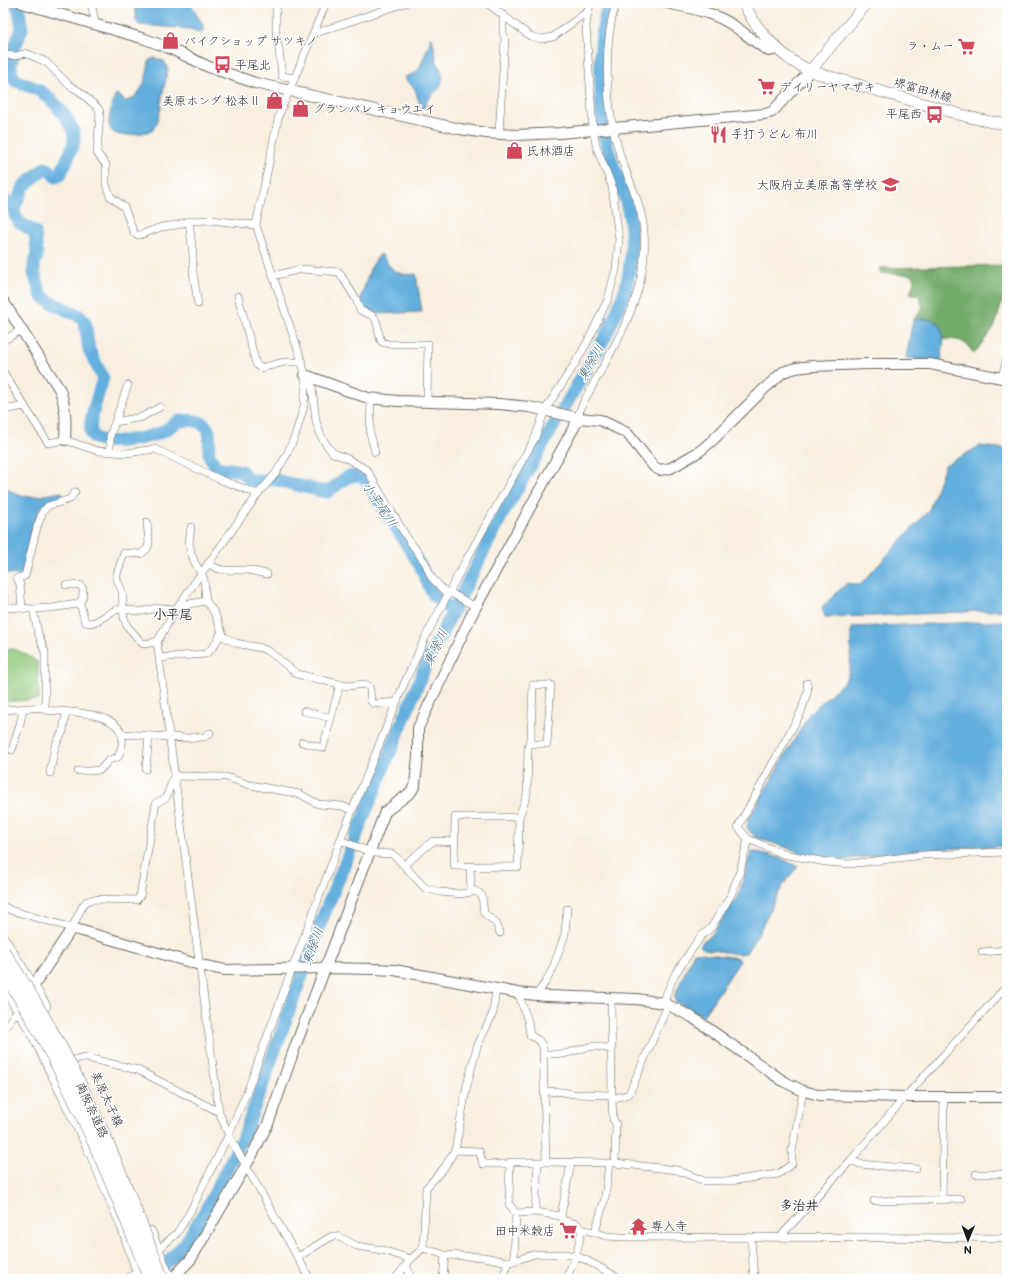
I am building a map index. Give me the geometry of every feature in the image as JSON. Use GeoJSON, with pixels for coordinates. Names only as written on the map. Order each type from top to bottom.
{"type":"FeatureCollection","features":[{"type":"Feature","properties":{"kind":"highway","name":"南阪奈道路"},"geometry":{"type":"LineString","coordinates":[[3,951],[50,1026],[79,1082],[168,1279]]}},
{"type":"Feature","properties":{"kind":"highway","name":"南阪奈道路"},"geometry":{"type":"LineString","coordinates":[[3,971],[40,1032],[69,1087],[96,1144],[123,1208],[142,1276]]}},
{"type":"Feature","properties":{"kind":"main road","name":"堺富田林線"},"geometry":{"type":"LineString","coordinates":[[744,3],[751,17],[777,49],[792,61],[810,71],[969,117],[991,122],[1007,123]]}},
{"type":"Feature","properties":{"kind":"main road"},"geometry":{"type":"LineString","coordinates":[[810,71],[867,3]]}},
{"type":"Feature","properties":{"kind":"main road","name":"美原太子線"},"geometry":{"type":"LineString","coordinates":[[3,938],[33,987],[74,1060],[113,1143],[159,1253],[168,1279]]}},
{"type":"Feature","properties":{"kind":"main road"},"geometry":{"type":"LineString","coordinates":[[3,984],[19,1008],[34,1035],[91,1152],[142,1276]]}},
{"type":"Feature","properties":{"kind":"street"},"geometry":{"type":"LineString","coordinates":[[22,3],[169,48],[209,67],[255,83],[460,129],[516,135],[595,130],[765,114],[772,112],[810,71]]}},
{"type":"Feature","properties":{"kind":"street"},"geometry":{"type":"LineString","coordinates":[[90,3],[96,25]]}},
{"type":"Feature","properties":{"kind":"street"},"geometry":{"type":"LineString","coordinates":[[276,3],[276,38],[282,76],[294,78]]}},
{"type":"Feature","properties":{"kind":"street"},"geometry":{"type":"LineString","coordinates":[[326,3],[279,115],[256,225],[308,376],[316,421],[321,436],[333,453],[346,458],[367,470],[406,536],[426,564],[431,577],[448,593],[476,607]]}},
{"type":"Feature","properties":{"kind":"street"},"geometry":{"type":"LineString","coordinates":[[313,34],[405,3]]}},
{"type":"Feature","properties":{"kind":"street"},"geometry":{"type":"LineString","coordinates":[[487,3],[530,36],[541,39],[553,36],[588,11]]}},
{"type":"Feature","properties":{"kind":"street"},"geometry":{"type":"LineString","coordinates":[[159,1253],[177,1233],[203,1188],[229,1135],[247,1092],[340,840],[404,684],[426,636],[448,593],[535,438],[547,411],[588,341],[608,299],[616,269],[619,239],[612,186],[597,149],[586,26],[588,11],[591,3]]}},
{"type":"Feature","properties":{"kind":"street"},"geometry":{"type":"LineString","coordinates":[[168,1279],[191,1259],[244,1162],[268,1124],[321,968],[385,812],[411,792],[415,784],[418,757],[418,728],[476,607],[623,330],[632,310],[639,288],[643,267],[644,234],[640,205],[611,128],[608,97],[608,57],[611,24],[616,3]]}},
{"type":"Feature","properties":{"kind":"street"},"geometry":{"type":"LineString","coordinates":[[667,3],[702,11],[720,18],[733,25],[769,51],[777,49]]}},
{"type":"Feature","properties":{"kind":"street"},"geometry":{"type":"LineString","coordinates":[[499,133],[505,39],[503,32],[503,15]]}},
{"type":"Feature","properties":{"kind":"street"},"geometry":{"type":"LineString","coordinates":[[6,55],[16,56],[26,53],[46,62],[70,86],[79,91],[98,108],[100,112],[97,153],[106,165],[107,190],[110,196],[124,207],[136,235],[189,221],[211,220],[256,225]]}},
{"type":"Feature","properties":{"kind":"street"},"geometry":{"type":"LineString","coordinates":[[189,221],[193,255],[193,272],[198,304]]}},
{"type":"Feature","properties":{"kind":"street"},"geometry":{"type":"LineString","coordinates":[[273,276],[301,269],[340,272],[356,299],[360,310],[374,316],[376,319],[379,338],[382,342],[389,344],[428,344],[427,402]]}},
{"type":"Feature","properties":{"kind":"street"},"geometry":{"type":"LineString","coordinates":[[238,296],[256,364],[260,368],[285,362],[302,362]]}},
{"type":"Feature","properties":{"kind":"street"},"geometry":{"type":"LineString","coordinates":[[3,301],[60,390],[64,401],[66,414],[65,440]]}},
{"type":"Feature","properties":{"kind":"street"},"geometry":{"type":"LineString","coordinates":[[3,341],[21,330]]}},
{"type":"Feature","properties":{"kind":"street"},"geometry":{"type":"LineString","coordinates":[[308,376],[371,398],[427,402],[499,404],[529,407],[576,417],[600,420],[628,433],[654,467],[660,470],[671,468],[700,451],[779,376],[784,372],[796,368],[812,366],[930,364],[1005,378],[1007,355]]}},
{"type":"Feature","properties":{"kind":"street"},"geometry":{"type":"LineString","coordinates":[[3,372],[48,442],[65,440],[98,451],[127,453],[155,449],[219,479],[258,494]]}},
{"type":"Feature","properties":{"kind":"street"},"geometry":{"type":"LineString","coordinates":[[308,376],[304,406],[296,436],[287,454],[276,473],[258,494],[208,563],[202,574],[177,608],[157,642],[219,1112],[229,1135],[310,1279]]}},
{"type":"Feature","properties":{"kind":"street"},"geometry":{"type":"LineString","coordinates":[[110,451],[110,436],[128,384]]}},
{"type":"Feature","properties":{"kind":"street"},"geometry":{"type":"LineString","coordinates":[[371,398],[370,433],[375,452]]}},
{"type":"Feature","properties":{"kind":"street"},"geometry":{"type":"LineString","coordinates":[[3,410],[25,406]]}},
{"type":"Feature","properties":{"kind":"street"},"geometry":{"type":"LineString","coordinates":[[115,422],[142,417],[160,407]]}},
{"type":"Feature","properties":{"kind":"street"},"geometry":{"type":"LineString","coordinates":[[22,608],[20,584],[17,578],[25,576],[36,527],[43,510],[48,506],[70,499],[76,492]]}},
{"type":"Feature","properties":{"kind":"street"},"geometry":{"type":"LineString","coordinates":[[147,522],[149,544],[147,550],[141,554],[124,553],[116,577],[122,591],[124,618],[127,626],[143,644],[157,642]]}},
{"type":"Feature","properties":{"kind":"street"},"geometry":{"type":"LineString","coordinates":[[191,527],[189,543],[194,561],[204,579],[206,600],[219,622],[221,633],[227,640],[261,648],[270,652],[297,674],[347,686],[365,684],[370,690],[371,701],[373,704],[397,702]]}},
{"type":"Feature","properties":{"kind":"street"},"geometry":{"type":"LineString","coordinates":[[208,563],[223,571],[249,570],[267,574]]}},
{"type":"Feature","properties":{"kind":"street"},"geometry":{"type":"LineString","coordinates":[[66,585],[80,585],[83,589],[83,598],[80,603],[85,622],[88,623],[97,621],[117,609],[139,612],[159,608],[177,608],[206,600]]}},
{"type":"Feature","properties":{"kind":"street"},"geometry":{"type":"LineString","coordinates":[[3,594],[4,607],[33,609],[51,608],[80,603]]}},
{"type":"Feature","properties":{"kind":"street"},"geometry":{"type":"LineString","coordinates":[[33,609],[38,634],[45,652],[45,710],[106,718],[118,726],[122,734],[118,757],[109,760],[100,770],[78,770]]}},
{"type":"Feature","properties":{"kind":"street"},"geometry":{"type":"LineString","coordinates":[[159,658],[205,654],[218,640],[221,633]]}},
{"type":"Feature","properties":{"kind":"street"},"geometry":{"type":"LineString","coordinates":[[808,683],[808,690],[801,712],[738,827],[748,839],[783,854],[826,862],[849,864],[924,855],[1007,852]]}},
{"type":"Feature","properties":{"kind":"street"},"geometry":{"type":"LineString","coordinates":[[302,742],[323,748],[340,684]]}},
{"type":"Feature","properties":{"kind":"street"},"geometry":{"type":"LineString","coordinates":[[519,817],[455,817],[454,866],[518,867],[519,817],[527,795],[529,744],[531,736],[533,684],[551,685],[548,744],[529,744]]}},
{"type":"Feature","properties":{"kind":"street"},"geometry":{"type":"LineString","coordinates":[[3,710],[45,707]]}},
{"type":"Feature","properties":{"kind":"street"},"geometry":{"type":"LineString","coordinates":[[12,750],[23,709]]}},
{"type":"Feature","properties":{"kind":"street"},"geometry":{"type":"LineString","coordinates":[[304,710],[331,718]]}},
{"type":"Feature","properties":{"kind":"street"},"geometry":{"type":"LineString","coordinates":[[50,773],[55,746],[64,731],[66,712]]}},
{"type":"Feature","properties":{"kind":"street"},"geometry":{"type":"LineString","coordinates":[[122,734],[170,738],[198,738],[204,737],[210,733]]}},
{"type":"Feature","properties":{"kind":"street"},"geometry":{"type":"LineString","coordinates":[[146,769],[149,736]]}},
{"type":"Feature","properties":{"kind":"street"},"geometry":{"type":"LineString","coordinates":[[174,776],[226,777],[250,785],[300,794],[318,804],[342,806],[352,810]]}},
{"type":"Feature","properties":{"kind":"street"},"geometry":{"type":"LineString","coordinates":[[3,1030],[72,928],[83,904],[94,899],[137,900],[140,896],[156,804],[166,798],[174,776]]}},
{"type":"Feature","properties":{"kind":"street"},"geometry":{"type":"LineString","coordinates":[[544,1091],[612,1097],[629,1094],[666,1004],[667,992],[675,974],[701,936],[711,928],[731,895],[740,871],[748,839]]}},
{"type":"Feature","properties":{"kind":"street"},"geometry":{"type":"LineString","coordinates":[[340,840],[369,852],[392,854],[425,888],[440,892],[460,894],[475,891],[479,893],[482,896],[482,910],[496,923],[500,933]]}},
{"type":"Feature","properties":{"kind":"street"},"geometry":{"type":"LineString","coordinates":[[404,865],[433,841],[454,842]]}},
{"type":"Feature","properties":{"kind":"street"},"geometry":{"type":"LineString","coordinates":[[470,866],[471,892]]}},
{"type":"Feature","properties":{"kind":"street"},"geometry":{"type":"LineString","coordinates":[[3,906],[10,910],[72,928],[200,965],[224,970],[321,968],[394,970],[518,993],[636,999],[666,1004],[692,1017],[783,1082],[803,1091],[820,1095],[1007,1097]]}},
{"type":"Feature","properties":{"kind":"street"},"geometry":{"type":"LineString","coordinates":[[536,995],[545,983],[553,968],[565,934],[567,909]]}},
{"type":"Feature","properties":{"kind":"street"},"geometry":{"type":"LineString","coordinates":[[982,952],[1007,950]]}},
{"type":"Feature","properties":{"kind":"street"},"geometry":{"type":"LineString","coordinates":[[780,1237],[1007,986]]}},
{"type":"Feature","properties":{"kind":"street"},"geometry":{"type":"LineString","coordinates":[[395,1279],[411,1258],[423,1248],[426,1188],[444,1168],[455,1150],[469,1078],[477,1047],[493,1013],[496,989]]}},
{"type":"Feature","properties":{"kind":"street"},"geometry":{"type":"LineString","coordinates":[[518,993],[528,1021],[530,1035],[538,1040],[543,1046],[546,1162]]}},
{"type":"Feature","properties":{"kind":"street"},"geometry":{"type":"LineString","coordinates":[[594,1232],[605,1198],[612,1163],[616,1124],[613,1119],[612,1097],[611,998]]}},
{"type":"Feature","properties":{"kind":"street"},"geometry":{"type":"LineString","coordinates":[[543,1054],[564,1054],[596,1046],[611,1049]]}},
{"type":"Feature","properties":{"kind":"street"},"geometry":{"type":"LineString","coordinates":[[74,1060],[83,1057],[138,1070],[219,1112]]}},
{"type":"Feature","properties":{"kind":"street"},"geometry":{"type":"LineString","coordinates":[[455,1150],[479,1151],[483,1164],[510,1164],[510,1162],[612,1163],[677,1170],[704,1181],[730,1181],[778,1174],[792,1164],[792,1151],[803,1091]]}},
{"type":"Feature","properties":{"kind":"street"},"geometry":{"type":"LineString","coordinates":[[942,1198],[944,1097]]}},
{"type":"Feature","properties":{"kind":"street"},"geometry":{"type":"LineString","coordinates":[[851,1160],[860,1164],[916,1169]]}},
{"type":"Feature","properties":{"kind":"street"},"geometry":{"type":"LineString","coordinates":[[535,1212],[538,1162]]}},
{"type":"Feature","properties":{"kind":"street"},"geometry":{"type":"LineString","coordinates":[[561,1216],[571,1163]]}},
{"type":"Feature","properties":{"kind":"street"},"geometry":{"type":"LineString","coordinates":[[503,1279],[511,1262],[516,1212],[509,1204],[510,1164]]}},
{"type":"Feature","properties":{"kind":"street"},"geometry":{"type":"LineString","coordinates":[[976,1174],[1007,1174]]}},
{"type":"Feature","properties":{"kind":"street"},"geometry":{"type":"LineString","coordinates":[[874,1201],[942,1198],[961,1199]]}},
{"type":"Feature","properties":{"kind":"street"},"geometry":{"type":"LineString","coordinates":[[516,1212],[535,1212],[561,1216],[563,1220],[577,1224],[582,1228],[608,1236],[622,1237],[1007,1238]]}},
{"type":"Feature","properties":{"kind":"street"},"geometry":{"type":"LineString","coordinates":[[566,1279],[576,1256],[582,1228]]}},
{"type":"Feature","properties":{"kind":"street"},"geometry":{"type":"LineString","coordinates":[[298,1257],[332,1236],[337,1236],[357,1246],[382,1250],[411,1258]]}},
{"type":"Feature","properties":{"kind":"street"},"geometry":{"type":"LineString","coordinates":[[751,1237],[754,1279]]}},
{"type":"Feature","properties":{"kind":"street"},"geometry":{"type":"LineString","coordinates":[[423,1248],[445,1254],[484,1257],[511,1262],[534,1254],[552,1253],[576,1256],[619,1278],[626,1279]]}},
{"type":"Feature","properties":{"kind":"street"},"geometry":{"type":"LineString","coordinates":[[443,1279],[445,1254]]}},
{"type":"Feature","properties":{"kind":"street"},"geometry":{"type":"LineString","coordinates":[[406,1265],[410,1274],[409,1279]]}},
{"type":"Feature","properties":{"kind":"street"},"geometry":{"type":"LineString","coordinates":[[127,1279],[142,1276]]}},
{"type":"Feature","properties":{"kind":"green space"},"geometry":{"type":"Polygon","coordinates":[[[1007,265],[1007,294],[1002,302],[995,326],[974,354],[967,345],[961,341],[944,339],[940,324],[924,319],[913,320],[923,307],[919,296],[910,293],[914,281],[913,275],[880,273],[880,268],[1007,265]]]}},
{"type":"Feature","properties":{"kind":"green space"},"geometry":{"type":"Polygon","coordinates":[[[12,649],[26,654],[38,663],[39,699],[3,702],[3,651],[12,649]]]}},
{"type":"Feature","properties":{"kind":"water"},"geometry":{"type":"Polygon","coordinates":[[[135,3],[190,3],[203,25],[203,31],[200,34],[191,29],[139,25],[136,20],[135,3]]]}},
{"type":"Feature","properties":{"kind":"water"},"geometry":{"type":"Polygon","coordinates":[[[430,36],[432,37],[437,62],[442,74],[442,81],[439,88],[430,97],[425,108],[421,108],[415,89],[405,77],[415,73],[419,69],[430,42],[430,36]]]}},
{"type":"Feature","properties":{"kind":"water"},"geometry":{"type":"Polygon","coordinates":[[[155,58],[164,61],[168,69],[157,123],[152,131],[133,135],[120,135],[114,133],[109,123],[115,95],[117,94],[125,101],[136,96],[143,85],[149,60],[155,58]]]}},
{"type":"Feature","properties":{"kind":"water"},"geometry":{"type":"Polygon","coordinates":[[[380,254],[392,269],[404,274],[416,274],[422,312],[377,314],[375,312],[368,310],[368,312],[364,310],[360,300],[370,269],[380,254]]]}},
{"type":"Feature","properties":{"kind":"water"},"geometry":{"type":"Polygon","coordinates":[[[913,320],[933,320],[940,324],[944,339],[941,361],[906,358],[913,320]]]}},
{"type":"Feature","properties":{"kind":"water"},"geometry":{"type":"Polygon","coordinates":[[[980,446],[1007,449],[1007,610],[825,617],[822,607],[847,583],[860,585],[929,510],[945,465],[980,446]]]}},
{"type":"Feature","properties":{"kind":"water"},"geometry":{"type":"Polygon","coordinates":[[[3,485],[21,496],[39,496],[62,492],[63,500],[46,504],[38,512],[30,540],[23,576],[3,573],[3,485]]]}},
{"type":"Feature","properties":{"kind":"water"},"geometry":{"type":"Polygon","coordinates":[[[1007,621],[1007,846],[917,850],[843,860],[805,854],[755,837],[747,828],[748,819],[810,713],[845,681],[850,668],[851,632],[853,627],[1007,621]]]}},
{"type":"Feature","properties":{"kind":"water"},"geometry":{"type":"Polygon","coordinates":[[[751,852],[775,856],[798,867],[780,890],[759,932],[746,953],[739,954],[704,949],[700,946],[704,940],[710,937],[738,896],[751,852]]]}},
{"type":"Feature","properties":{"kind":"water"},"geometry":{"type":"Polygon","coordinates":[[[694,952],[738,958],[740,961],[703,1016],[676,1002],[674,997],[694,952]]]}},
{"type":"Feature","properties":{"kind":"waterway","name":"小平尾川"},"geometry":{"type":"LineString","coordinates":[[16,3],[19,10],[22,29],[14,49],[11,73],[16,81],[40,91],[56,105],[69,122],[74,134],[74,140],[60,175],[56,177],[45,168],[24,186],[14,208],[15,216],[20,223],[35,232],[37,255],[34,264],[34,273],[42,296],[50,302],[78,315],[85,322],[89,350],[103,378],[91,421],[91,432],[95,437],[112,442],[134,440],[162,432],[180,421],[188,420],[200,422],[208,429],[210,437],[209,454],[216,467],[241,471],[250,480],[276,480],[327,492],[348,477],[358,475],[365,478],[420,565],[434,596],[453,611]]}},
{"type":"Feature","properties":{"kind":"waterway","name":"東除川"},"geometry":{"type":"LineString","coordinates":[[156,1273],[184,1245],[208,1206],[245,1133],[321,922],[427,662],[501,517],[606,335],[624,293],[628,279],[631,254],[630,220],[622,189],[605,139],[602,116],[600,71],[601,48],[603,26],[609,3]]}},
{"type":"Feature","properties":{"kind":"waterway"},"geometry":{"type":"LineString","coordinates":[[3,198],[14,208]]}},
{"type":"Feature","properties":{"kind":"place","name":"バイクショップ サツキノ"},"geometry":{"type":"Point","coordinates":[171,41]}},
{"type":"Feature","properties":{"kind":"place","name":"ラ・ムー"},"geometry":{"type":"Point","coordinates":[967,46]}},
{"type":"Feature","properties":{"kind":"place","name":"平尾北"},"geometry":{"type":"Point","coordinates":[222,65]}},
{"type":"Feature","properties":{"kind":"place","name":"デイリーヤマザキ"},"geometry":{"type":"Point","coordinates":[767,87]}},
{"type":"Feature","properties":{"kind":"place","name":"美原ホンダ 松本Ⅱ"},"geometry":{"type":"Point","coordinates":[274,101]}},
{"type":"Feature","properties":{"kind":"place","name":"グランパレ キョウエイ"},"geometry":{"type":"Point","coordinates":[300,109]}},
{"type":"Feature","properties":{"kind":"place","name":"平尾西"},"geometry":{"type":"Point","coordinates":[935,114]}},
{"type":"Feature","properties":{"kind":"place","name":"手打うどん 布川"},"geometry":{"type":"Point","coordinates":[718,134]}},
{"type":"Feature","properties":{"kind":"place","name":"氏林酒店"},"geometry":{"type":"Point","coordinates":[514,151]}},
{"type":"Feature","properties":{"kind":"place","name":"大阪府立美原高等学校"},"geometry":{"type":"Point","coordinates":[890,185]}},
{"type":"Feature","properties":{"kind":"place","name":"専入寺"},"geometry":{"type":"Point","coordinates":[638,1226]}},
{"type":"Feature","properties":{"kind":"place","name":"田中米穀店"},"geometry":{"type":"Point","coordinates":[568,1231]}},
{"type":"Feature","properties":{"kind":"district","name":"小平尾"},"geometry":{"type":"Point","coordinates":[173,614]}},
{"type":"Feature","properties":{"kind":"district","name":"多治井"},"geometry":{"type":"Point","coordinates":[799,1205]}}]}
